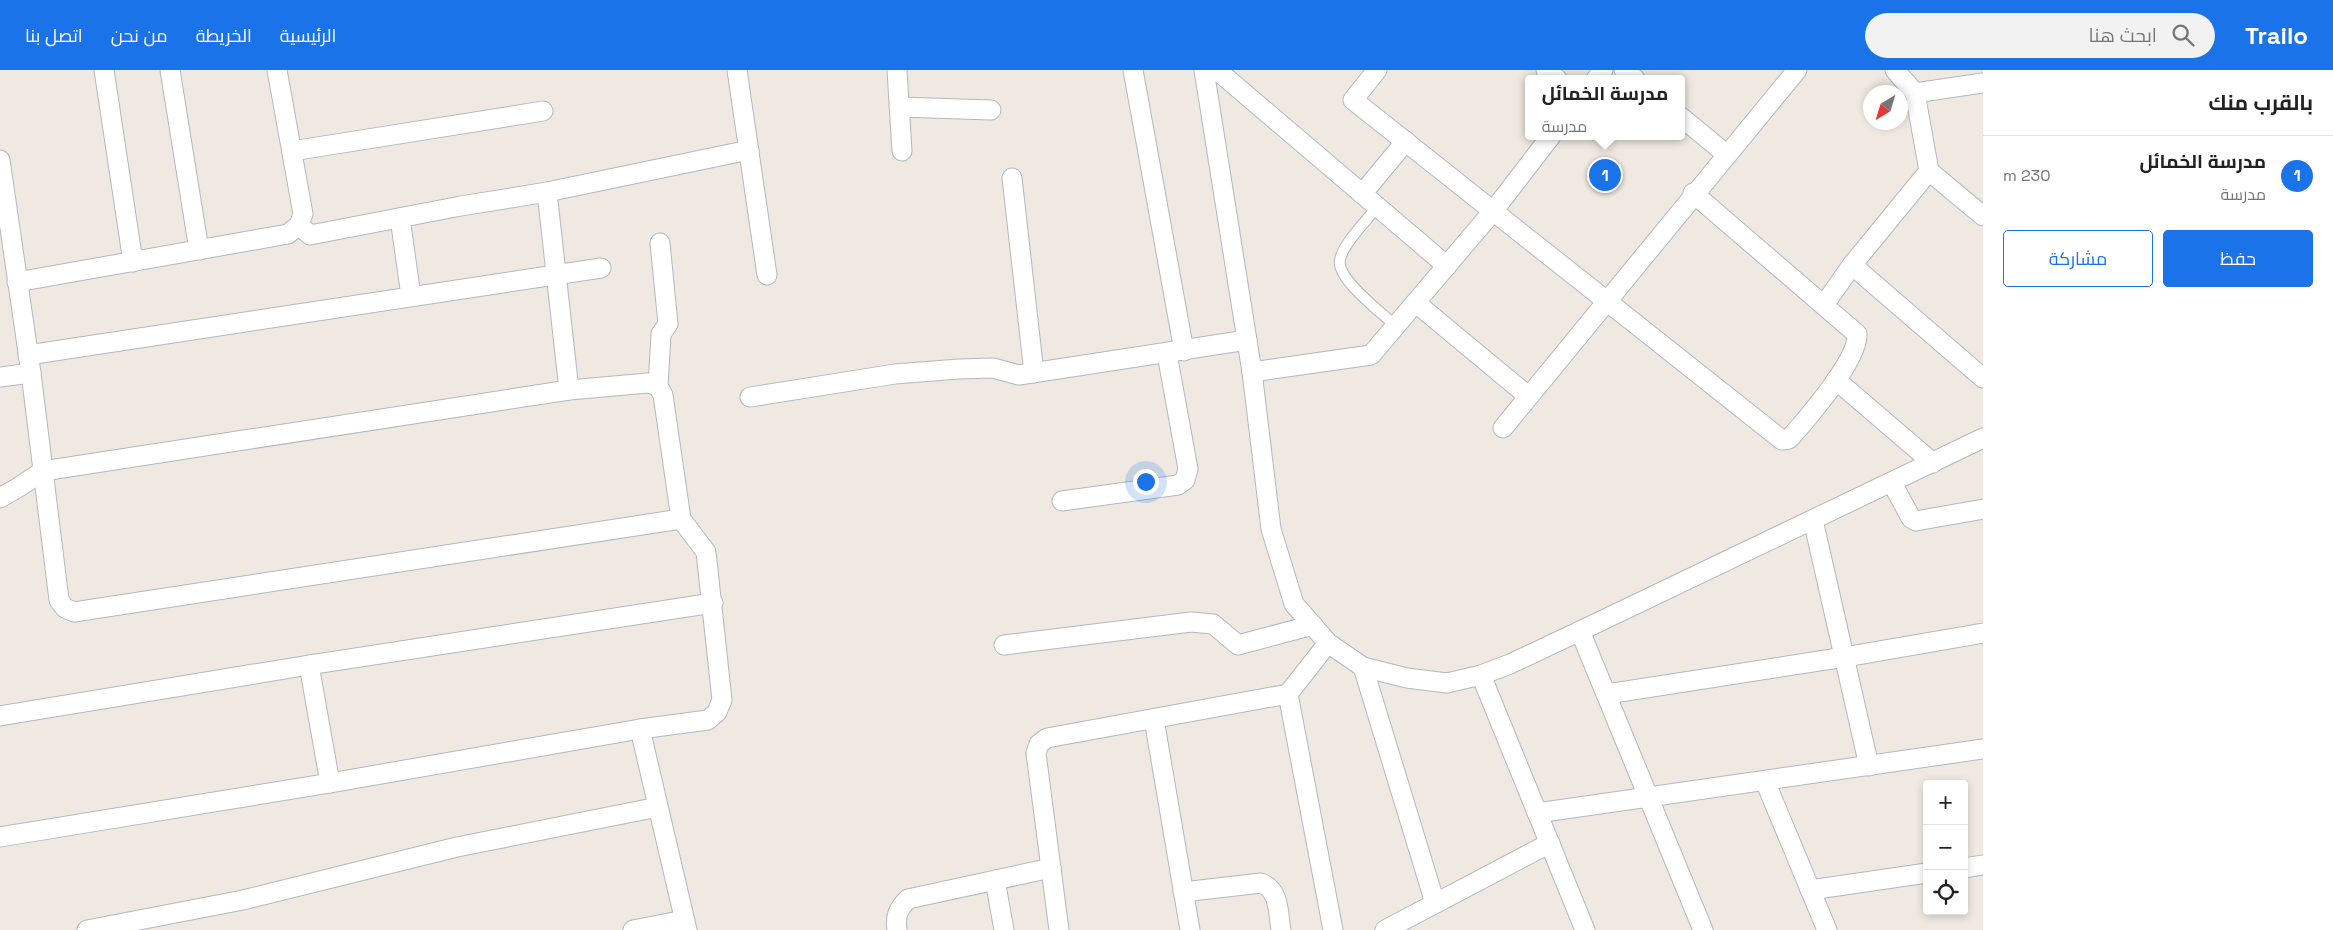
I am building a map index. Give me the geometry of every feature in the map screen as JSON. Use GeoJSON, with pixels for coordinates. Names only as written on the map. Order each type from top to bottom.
{"type":"FeatureCollection","features":[{"type":"Feature","properties":{"kind":"street"},"geometry":{"type":"LineString","coordinates":[[104,70],[133,262]]}},
{"type":"Feature","properties":{"kind":"street"},"geometry":{"type":"LineString","coordinates":[[170,70],[199,250]]}},
{"type":"Feature","properties":{"kind":"street"},"geometry":{"type":"LineString","coordinates":[[17,282],[288,234],[299,225],[303,214],[277,70]]}},
{"type":"Feature","properties":{"kind":"street"},"geometry":{"type":"LineString","coordinates":[[737,70],[767,275]]}},
{"type":"Feature","properties":{"kind":"street"},"geometry":{"type":"LineString","coordinates":[[897,70],[902,151]]}},
{"type":"Feature","properties":{"kind":"street"},"geometry":{"type":"LineString","coordinates":[[1062,501],[1178,485],[1185,480],[1188,469],[1175,353],[1132,70]]}},
{"type":"Feature","properties":{"kind":"street"},"geometry":{"type":"LineString","coordinates":[[1204,70],[1252,372],[1271,529],[1294,604],[1328,643],[1363,667],[1407,678],[1447,683],[1481,675],[1510,664],[1580,631],[1983,438]]}},
{"type":"Feature","properties":{"kind":"street"},"geometry":{"type":"LineString","coordinates":[[1214,70],[1218,71],[1447,266]]}},
{"type":"Feature","properties":{"kind":"street"},"geometry":{"type":"LineString","coordinates":[[1377,70],[1354,100],[1494,210],[1605,302],[1782,440],[1788,439],[1836,380],[1855,347],[1856,334],[1693,193]]}},
{"type":"Feature","properties":{"kind":"street"},"geometry":{"type":"LineString","coordinates":[[1503,428],[1693,193],[1797,70]]}},
{"type":"Feature","properties":{"kind":"street"},"geometry":{"type":"LineString","coordinates":[[1895,70],[1915,93],[1929,171],[1983,216]]}},
{"type":"Feature","properties":{"kind":"street"},"geometry":{"type":"LineString","coordinates":[[1915,93],[1983,83]]}},
{"type":"Feature","properties":{"kind":"street"},"geometry":{"type":"LineString","coordinates":[[899,107],[991,110]]}},
{"type":"Feature","properties":{"kind":"street"},"geometry":{"type":"LineString","coordinates":[[292,150],[543,111]]}},
{"type":"Feature","properties":{"kind":"street"},"geometry":{"type":"LineString","coordinates":[[1685,120],[1726,154]]}},
{"type":"Feature","properties":{"kind":"street"},"geometry":{"type":"LineString","coordinates":[[1252,372],[1371,355],[1494,210],[1548,140]]}},
{"type":"Feature","properties":{"kind":"street"},"geometry":{"type":"LineString","coordinates":[[1362,194],[1406,141]]}},
{"type":"Feature","properties":{"kind":"street"},"geometry":{"type":"LineString","coordinates":[[299,225],[310,235],[547,192],[749,150]]}},
{"type":"Feature","properties":{"kind":"street"},"geometry":{"type":"LineString","coordinates":[[0,160],[30,364],[59,600],[64,608],[74,612],[680,519]]}},
{"type":"Feature","properties":{"kind":"street"},"geometry":{"type":"LineString","coordinates":[[1824,305],[1852,265],[1929,171]]}},
{"type":"Feature","properties":{"kind":"street"},"geometry":{"type":"LineString","coordinates":[[1012,178],[1034,372]]}},
{"type":"Feature","properties":{"kind":"street"},"geometry":{"type":"LineString","coordinates":[[547,192],[569,390]]}},
{"type":"Feature","properties":{"kind":"street"},"geometry":{"type":"LineString","coordinates":[[400,218],[412,296]]}},
{"type":"Feature","properties":{"kind":"street"},"geometry":{"type":"LineString","coordinates":[[0,837],[330,783],[640,729],[708,720],[717,712],[722,700],[706,552],[680,519],[663,395],[658,386],[661,334],[668,324],[660,244]]}},
{"type":"Feature","properties":{"kind":"street"},"geometry":{"type":"LineString","coordinates":[[1852,265],[1983,378]]}},
{"type":"Feature","properties":{"kind":"street"},"geometry":{"type":"LineString","coordinates":[[0,377],[30,364],[412,296],[601,268]]}},
{"type":"Feature","properties":{"kind":"street"},"geometry":{"type":"LineString","coordinates":[[1416,303],[1528,396]]}},
{"type":"Feature","properties":{"kind":"street"},"geometry":{"type":"LineString","coordinates":[[750,396],[895,374],[993,368],[1019,374],[1175,353],[1247,340]]}},
{"type":"Feature","properties":{"kind":"street"},"geometry":{"type":"LineString","coordinates":[[1836,380],[1932,463]]}},
{"type":"Feature","properties":{"kind":"street"},"geometry":{"type":"LineString","coordinates":[[0,498],[19,488],[43,471],[569,390],[648,383],[658,386]]}},
{"type":"Feature","properties":{"kind":"street"},"geometry":{"type":"LineString","coordinates":[[1892,483],[1910,518],[1916,521],[1983,509]]}},
{"type":"Feature","properties":{"kind":"street"},"geometry":{"type":"LineString","coordinates":[[1813,520],[1869,766]]}},
{"type":"Feature","properties":{"kind":"street"},"geometry":{"type":"LineString","coordinates":[[0,716],[309,665],[713,603]]}},
{"type":"Feature","properties":{"kind":"street"},"geometry":{"type":"LineString","coordinates":[[1004,645],[1191,622],[1212,624],[1238,645],[1313,625]]}},
{"type":"Feature","properties":{"kind":"street"},"geometry":{"type":"LineString","coordinates":[[1580,631],[1703,930]]}},
{"type":"Feature","properties":{"kind":"street"},"geometry":{"type":"LineString","coordinates":[[1607,694],[1845,657],[1983,633]]}},
{"type":"Feature","properties":{"kind":"street"},"geometry":{"type":"LineString","coordinates":[[1059,930],[1036,753],[1039,744],[1047,738],[1288,694],[1328,643]]}},
{"type":"Feature","properties":{"kind":"street"},"geometry":{"type":"LineString","coordinates":[[309,665],[330,783]]}},
{"type":"Feature","properties":{"kind":"street"},"geometry":{"type":"LineString","coordinates":[[1363,667],[1435,904]]}},
{"type":"Feature","properties":{"kind":"street"},"geometry":{"type":"LineString","coordinates":[[1481,675],[1585,930]]}},
{"type":"Feature","properties":{"kind":"street"},"geometry":{"type":"LineString","coordinates":[[1288,694],[1333,930]]}},
{"type":"Feature","properties":{"kind":"street"},"geometry":{"type":"LineString","coordinates":[[1154,719],[1190,930]]}},
{"type":"Feature","properties":{"kind":"street"},"geometry":{"type":"LineString","coordinates":[[633,930],[686,925],[640,729]]}},
{"type":"Feature","properties":{"kind":"street"},"geometry":{"type":"LineString","coordinates":[[1537,813],[1983,750]]}},
{"type":"Feature","properties":{"kind":"street"},"geometry":{"type":"LineString","coordinates":[[1765,781],[1827,930]]}},
{"type":"Feature","properties":{"kind":"street"},"geometry":{"type":"LineString","coordinates":[[87,930],[243,900],[457,847],[658,807]]}},
{"type":"Feature","properties":{"kind":"street"},"geometry":{"type":"LineString","coordinates":[[1385,930],[1550,843]]}},
{"type":"Feature","properties":{"kind":"street"},"geometry":{"type":"LineString","coordinates":[[1968,867],[1983,865]]}},
{"type":"Feature","properties":{"kind":"street"},"geometry":{"type":"LineString","coordinates":[[897,930],[895,919],[900,907],[908,899],[1051,868]]}},
{"type":"Feature","properties":{"kind":"street"},"geometry":{"type":"LineString","coordinates":[[1810,890],[1923,874]]}},
{"type":"Feature","properties":{"kind":"street"},"geometry":{"type":"LineString","coordinates":[[995,880],[1004,930]]}},
{"type":"Feature","properties":{"kind":"street"},"geometry":{"type":"LineString","coordinates":[[1183,892],[1262,883],[1270,886],[1275,894],[1281,930]]}},
{"type":"Feature","properties":{"kind":"lane"},"geometry":{"type":"LineString","coordinates":[[1377,207],[1349,243],[1340,261],[1341,272],[1355,288],[1396,326]]}},
{"type":"Feature","properties":{"kind":"place","name":"مدرسة الخمائل"},"geometry":{"type":"Point","coordinates":[1605,175]}}]}
